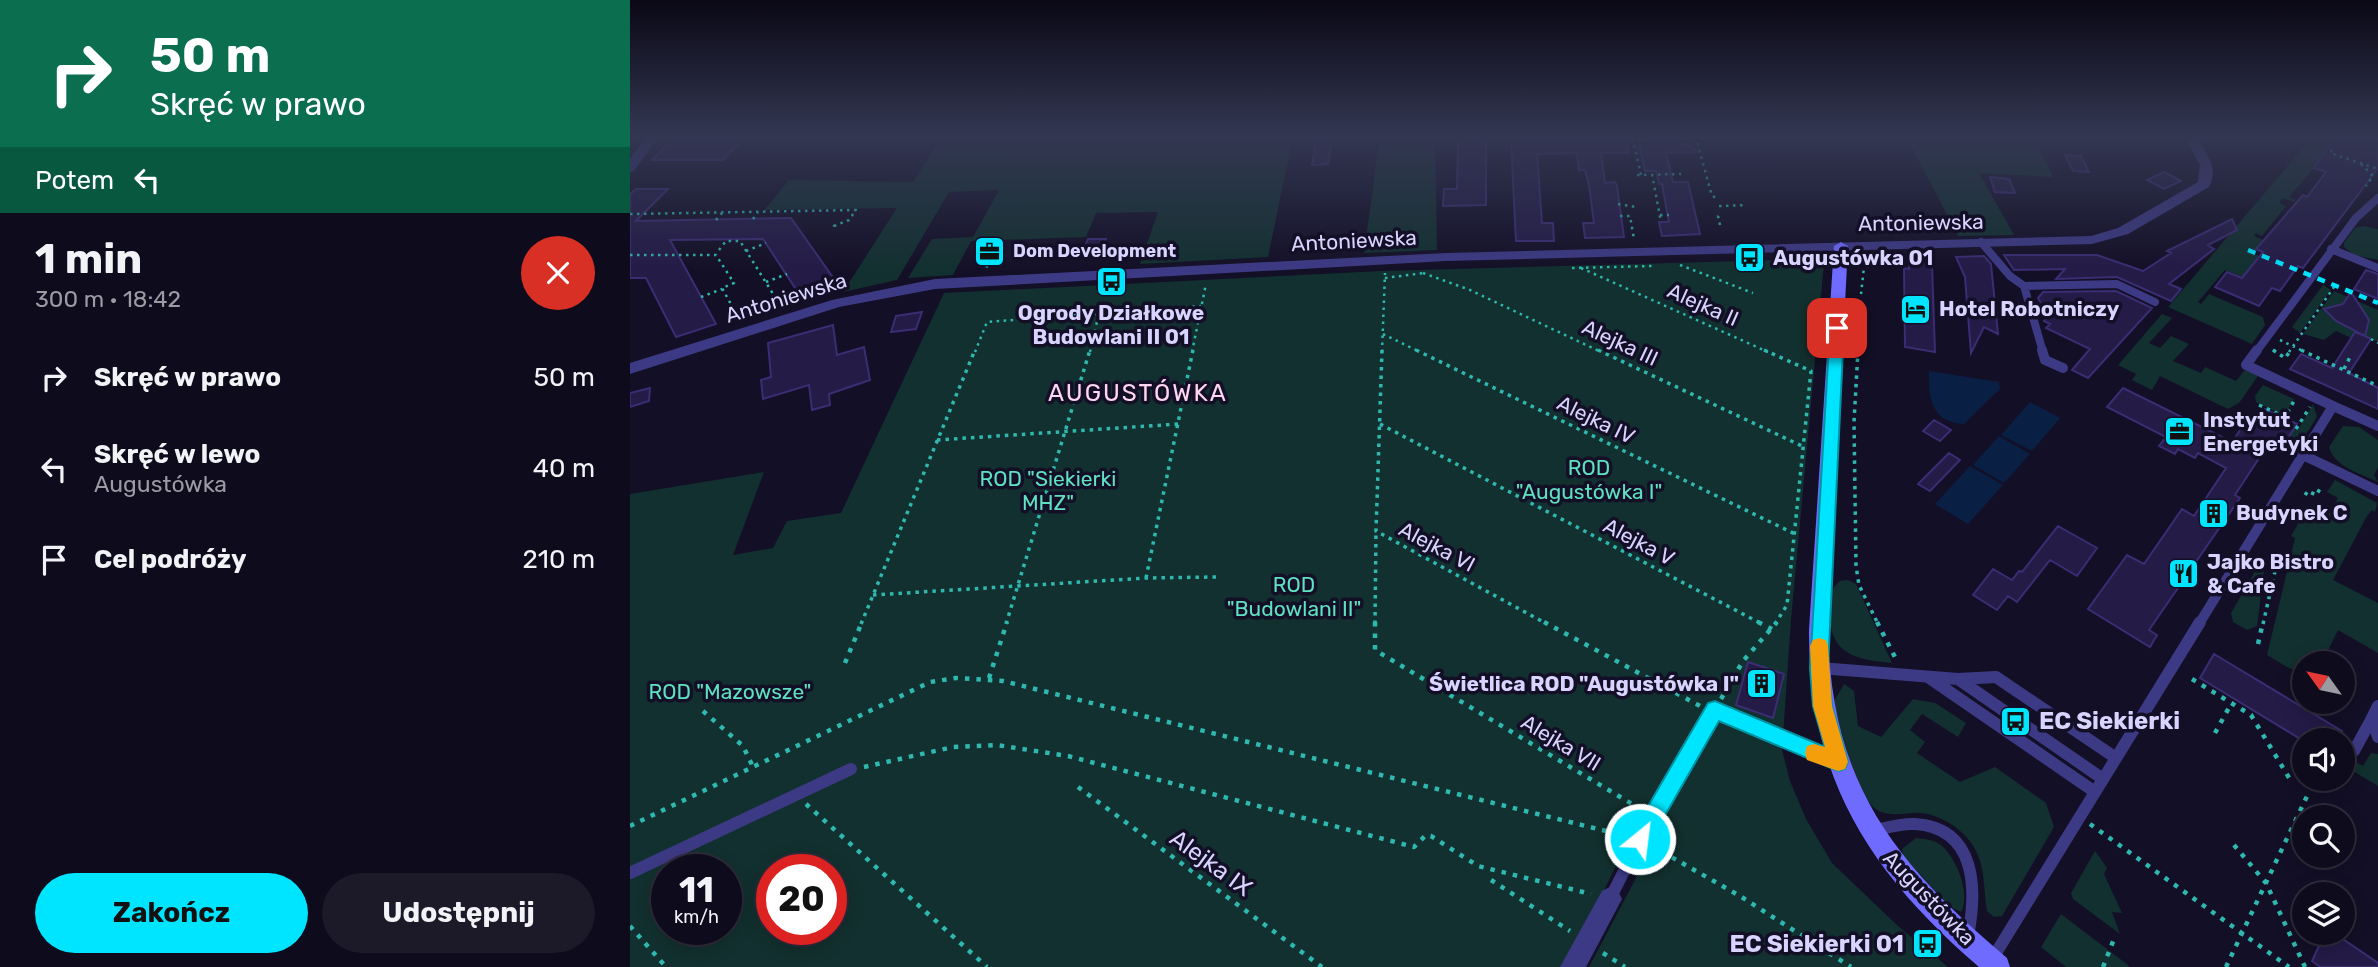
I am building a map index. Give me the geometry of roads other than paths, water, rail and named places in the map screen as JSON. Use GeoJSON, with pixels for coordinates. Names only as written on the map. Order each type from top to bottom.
{"type":"FeatureCollection","features":[{"type":"Feature","properties":{"kind":"street","name":"Antoniewska"},"geometry":{"type":"LineString","coordinates":[[630,369],[837,303],[935,284],[1434,258],[2092,240],[2123,231],[2205,181]]}},
{"type":"Feature","properties":{"kind":"street","name":"Augustówka"},"geometry":{"type":"LineString","coordinates":[[1841,246],[1819,668],[1823,706],[1838,762],[1870,831],[1910,885],[1994,964]]}},
{"type":"Feature","properties":{"kind":"street"},"geometry":{"type":"LineString","coordinates":[[1572,967],[1610,899]]}},
{"type":"Feature","properties":{"kind":"lane"},"geometry":{"type":"LineString","coordinates":[[2378,198],[2367,205],[2331,250],[2246,365],[2378,426]]}},
{"type":"Feature","properties":{"kind":"lane"},"geometry":{"type":"LineString","coordinates":[[1981,242],[2010,276],[2024,286],[2100,282],[2117,284],[2155,302]]}},
{"type":"Feature","properties":{"kind":"lane"},"geometry":{"type":"LineString","coordinates":[[2331,250],[2378,268]]}},
{"type":"Feature","properties":{"kind":"lane"},"geometry":{"type":"LineString","coordinates":[[2024,286],[2042,354],[2045,360],[2063,368]]}},
{"type":"Feature","properties":{"kind":"lane"},"geometry":{"type":"LineString","coordinates":[[1994,964],[2080,816],[2333,406]]}},
{"type":"Feature","properties":{"kind":"lane"},"geometry":{"type":"LineString","coordinates":[[2303,455],[2378,491]]}},
{"type":"Feature","properties":{"kind":"lane"},"geometry":{"type":"LineString","coordinates":[[1819,668],[1958,679],[1996,677],[2116,758]]}},
{"type":"Feature","properties":{"kind":"lane"},"geometry":{"type":"LineString","coordinates":[[1926,675],[2095,792]]}},
{"type":"Feature","properties":{"kind":"lane"},"geometry":{"type":"LineString","coordinates":[[1958,679],[2103,779]]}},
{"type":"Feature","properties":{"kind":"lane"},"geometry":{"type":"LineString","coordinates":[[2355,749],[2378,706]]}},
{"type":"Feature","properties":{"kind":"lane"},"geometry":{"type":"LineString","coordinates":[[1610,899],[1640,839],[1715,710],[1782,741],[1838,762]]}},
{"type":"Feature","properties":{"kind":"lane"},"geometry":{"type":"LineString","coordinates":[[2372,718],[2378,737]]}},
{"type":"Feature","properties":{"kind":"lane"},"geometry":{"type":"LineString","coordinates":[[630,873],[852,769]]}},
{"type":"Feature","properties":{"kind":"lane"},"geometry":{"type":"LineString","coordinates":[[1870,831],[1920,824],[1935,829],[1961,849],[1974,878],[1975,903],[1967,940]]}},
{"type":"Feature","properties":{"kind":"water"},"geometry":{"type":"Polygon","coordinates":[[[1929,371],[1999,382],[2000,389],[1964,424],[1953,422],[1944,419],[1934,406],[1929,390],[1929,371]]]}},
{"type":"Feature","properties":{"kind":"water"},"geometry":{"type":"Polygon","coordinates":[[[2030,402],[2060,418],[2032,451],[2001,435],[2030,402]]]}},
{"type":"Feature","properties":{"kind":"water"},"geometry":{"type":"Polygon","coordinates":[[[1999,436],[2030,454],[2004,483],[1973,465],[1999,436]]]}},
{"type":"Feature","properties":{"kind":"water"},"geometry":{"type":"Polygon","coordinates":[[[1970,466],[2003,485],[1968,524],[1935,504],[1970,466]]]}},
{"type":"Feature","properties":{"kind":"railway"},"geometry":{"type":"LineString","coordinates":[[2248,250],[2378,303]]}},
{"type":"Feature","properties":{"kind":"place","name":"Dom Development"},"geometry":{"type":"Point","coordinates":[990,251]}},
{"type":"Feature","properties":{"kind":"place","name":"Augustówka 01"},"geometry":{"type":"Point","coordinates":[1750,258]}},
{"type":"Feature","properties":{"kind":"place","name":"Ogrody Działkowe Budowlani II 01"},"geometry":{"type":"Point","coordinates":[1111,281]}},
{"type":"Feature","properties":{"kind":"place","name":"Hotel Robotniczy"},"geometry":{"type":"Point","coordinates":[1916,309]}},
{"type":"Feature","properties":{"kind":"place","name":"Instytut Energetyki"},"geometry":{"type":"Point","coordinates":[2180,432]}},
{"type":"Feature","properties":{"kind":"place","name":"Budynek C"},"geometry":{"type":"Point","coordinates":[2213,513]}},
{"type":"Feature","properties":{"kind":"place","name":"Jajko Bistro & Cafe"},"geometry":{"type":"Point","coordinates":[2184,574]}},
{"type":"Feature","properties":{"kind":"place","name":"Świetlica ROD \"Augustówka I\""},"geometry":{"type":"Point","coordinates":[1762,684]}},
{"type":"Feature","properties":{"kind":"place","name":"EC Siekierki"},"geometry":{"type":"Point","coordinates":[2016,721]}},
{"type":"Feature","properties":{"kind":"place","name":"EC Siekierki 01"},"geometry":{"type":"Point","coordinates":[1927,944]}},
{"type":"Feature","properties":{"kind":"district","name":"AUGUSTÓWKA"},"geometry":{"type":"Point","coordinates":[1138,393]}},
{"type":"Feature","properties":{"kind":"park label","name":"ROD \"Augustówka I\""},"geometry":{"type":"Point","coordinates":[1589,480]}},
{"type":"Feature","properties":{"kind":"park label","name":"ROD \"Siekierki MHZ\""},"geometry":{"type":"Point","coordinates":[1048,491]}},
{"type":"Feature","properties":{"kind":"park label","name":"ROD \"Budowlani II\""},"geometry":{"type":"Point","coordinates":[1294,597]}},
{"type":"Feature","properties":{"kind":"park label","name":"ROD \"Mazowsze\""},"geometry":{"type":"Point","coordinates":[730,692]}}]}
